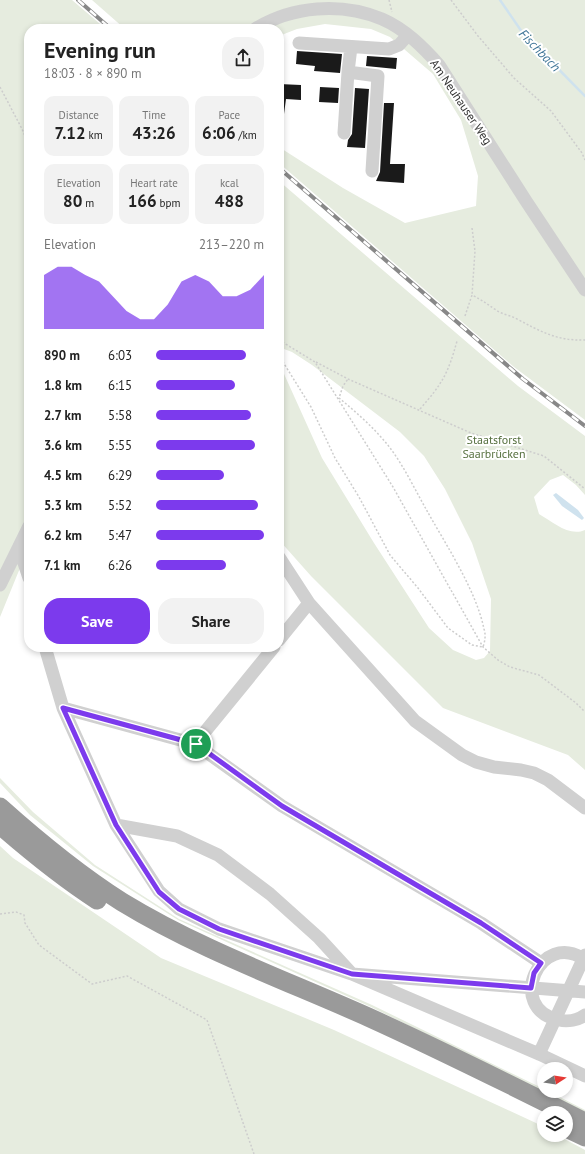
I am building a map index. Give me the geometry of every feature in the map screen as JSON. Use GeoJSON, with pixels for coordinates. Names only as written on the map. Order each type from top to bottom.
{"type":"FeatureCollection","features":[{"type":"Feature","properties":{"kind":"highway"},"geometry":{"type":"LineString","coordinates":[[0,807],[36,839],[80,873],[121,901],[153,920],[195,942],[387,1026],[522,1090],[585,1122]]}},
{"type":"Feature","properties":{"kind":"highway"},"geometry":{"type":"LineString","coordinates":[[0,825],[28,850],[73,884],[116,912],[189,954],[382,1038],[537,1113]]}},
{"type":"Feature","properties":{"kind":"highway"},"geometry":{"type":"LineString","coordinates":[[573,1131],[585,1137]]}},
{"type":"Feature","properties":{"kind":"street","name":"Am Neuhauser Weg"},"geometry":{"type":"LineString","coordinates":[[264,24],[295,12],[331,8],[348,10],[383,20],[408,35],[424,48],[439,65],[585,290]]}},
{"type":"Feature","properties":{"kind":"street"},"geometry":{"type":"LineString","coordinates":[[299,44],[389,49],[399,44],[408,35]]}},
{"type":"Feature","properties":{"kind":"street"},"geometry":{"type":"LineString","coordinates":[[344,133],[351,47]]}},
{"type":"Feature","properties":{"kind":"street"},"geometry":{"type":"LineString","coordinates":[[348,72],[378,76],[372,171]]}},
{"type":"Feature","properties":{"kind":"street"},"geometry":{"type":"LineString","coordinates":[[0,585],[24,539]]}},
{"type":"Feature","properties":{"kind":"street"},"geometry":{"type":"LineString","coordinates":[[17,552],[24,563]]}},
{"type":"Feature","properties":{"kind":"street"},"geometry":{"type":"LineString","coordinates":[[284,565],[309,604],[415,721],[462,755],[476,762],[494,767],[534,773],[548,780],[585,808]]}},
{"type":"Feature","properties":{"kind":"street"},"geometry":{"type":"LineString","coordinates":[[284,634],[309,604]]}},
{"type":"Feature","properties":{"kind":"street"},"geometry":{"type":"LineString","coordinates":[[46,652],[63,708],[116,825],[159,892],[179,909],[219,929],[352,974],[539,1054],[585,1076]]}},
{"type":"Feature","properties":{"kind":"street"},"geometry":{"type":"LineString","coordinates":[[196,744],[270,652]]}},
{"type":"Feature","properties":{"kind":"street"},"geometry":{"type":"LineString","coordinates":[[63,708],[196,744],[282,806],[481,923],[541,963]]}},
{"type":"Feature","properties":{"kind":"street"},"geometry":{"type":"LineString","coordinates":[[116,825],[178,836],[218,855],[270,894],[319,938],[352,974],[568,992],[585,992]]}},
{"type":"Feature","properties":{"kind":"street"},"geometry":{"type":"LineString","coordinates":[[539,1054],[554,1020],[584,958],[565,953],[551,956],[541,963],[534,973],[531,988],[534,1002],[538,1008],[554,1020],[569,1021],[585,1015]]}},
{"type":"Feature","properties":{"kind":"path"},"geometry":{"type":"LineString","coordinates":[[451,0],[478,36],[514,78],[551,112],[585,160]]}},
{"type":"Feature","properties":{"kind":"path"},"geometry":{"type":"LineString","coordinates":[[0,87],[24,134]]}},
{"type":"Feature","properties":{"kind":"path"},"geometry":{"type":"LineString","coordinates":[[465,316],[472,295],[475,251],[472,228]]}},
{"type":"Feature","properties":{"kind":"path"},"geometry":{"type":"LineString","coordinates":[[472,295],[484,300],[497,311],[515,318],[544,334],[561,339],[585,340]]}},
{"type":"Feature","properties":{"kind":"path"},"geometry":{"type":"LineString","coordinates":[[420,409],[440,386],[447,374],[456,341]]}},
{"type":"Feature","properties":{"kind":"path"},"geometry":{"type":"LineString","coordinates":[[284,343],[348,379],[420,409],[471,433],[544,456],[585,489]]}},
{"type":"Feature","properties":{"kind":"path"},"geometry":{"type":"LineString","coordinates":[[316,362],[393,487],[483,647],[498,660],[510,667],[539,674],[576,703],[585,712]]}},
{"type":"Feature","properties":{"kind":"path"},"geometry":{"type":"LineString","coordinates":[[284,364],[311,407],[335,458],[359,497],[390,554],[448,628],[472,645],[483,647]]}},
{"type":"Feature","properties":{"kind":"path"},"geometry":{"type":"LineString","coordinates":[[339,398],[343,386],[348,379]]}},
{"type":"Feature","properties":{"kind":"path"},"geometry":{"type":"LineString","coordinates":[[339,398],[359,415],[387,445],[403,468],[467,584],[480,612],[485,631],[483,647]]}},
{"type":"Feature","properties":{"kind":"path"},"geometry":{"type":"LineString","coordinates":[[0,914],[16,912],[24,915],[25,923],[39,945],[92,984],[127,976],[207,1020],[254,1154]]}},
{"type":"Feature","properties":{"kind":"green space"},"geometry":{"type":"Polygon","coordinates":[[[0,0],[72,0],[100,24],[24,24],[24,558],[0,617],[0,0]]]}},
{"type":"Feature","properties":{"kind":"green space"},"geometry":{"type":"Polygon","coordinates":[[[92,0],[585,0],[585,420],[514,367],[284,167],[284,150],[343,188],[405,223],[476,206],[478,176],[461,120],[433,74],[390,37],[371,29],[325,24],[297,29],[284,34],[284,24],[119,24],[92,0]]]}},
{"type":"Feature","properties":{"kind":"green space","name":"Staatsforst Saarbrücken"},"geometry":{"type":"Polygon","coordinates":[[[284,185],[518,386],[585,436],[585,495],[576,485],[563,475],[550,480],[534,497],[539,514],[561,528],[573,532],[585,530],[585,770],[568,755],[443,708],[311,576],[284,546],[284,374],[322,458],[374,543],[429,628],[453,650],[476,660],[484,658],[490,651],[491,599],[472,543],[445,489],[424,456],[400,432],[312,365],[292,352],[284,349],[284,185]]]}},
{"type":"Feature","properties":{"kind":"green space"},"geometry":{"type":"Polygon","coordinates":[[[0,778],[33,812],[95,865],[179,919],[372,1005],[537,1086],[537,1088],[371,1007],[178,920],[93,866],[30,815],[0,783],[0,778]]]}},
{"type":"Feature","properties":{"kind":"green space"},"geometry":{"type":"Polygon","coordinates":[[[0,846],[13,858],[161,958],[334,1030],[536,1123],[537,1142],[570,1142],[585,1150],[585,1154],[0,1154],[0,846]]]}},
{"type":"Feature","properties":{"kind":"green space"},"geometry":{"type":"Polygon","coordinates":[[[556,1098],[562,1098],[585,1110],[585,1112],[556,1098]]]}},
{"type":"Feature","properties":{"kind":"water"},"geometry":{"type":"Polygon","coordinates":[[[556,493],[578,510],[584,518],[582,520],[562,506],[553,495],[556,493]]]}},
{"type":"Feature","properties":{"kind":"building"},"geometry":{"type":"Polygon","coordinates":[[[297,51],[342,54],[340,73],[314,71],[315,66],[296,64],[297,51]]]}},
{"type":"Feature","properties":{"kind":"building"},"geometry":{"type":"Polygon","coordinates":[[[367,56],[397,58],[396,69],[366,66],[367,56]]]}},
{"type":"Feature","properties":{"kind":"building"},"geometry":{"type":"Polygon","coordinates":[[[284,84],[301,85],[301,100],[286,99],[284,114],[284,84]]]}},
{"type":"Feature","properties":{"kind":"building"},"geometry":{"type":"Polygon","coordinates":[[[320,87],[339,88],[338,103],[319,102],[320,87]]]}},
{"type":"Feature","properties":{"kind":"building"},"geometry":{"type":"Polygon","coordinates":[[[355,88],[369,89],[365,148],[347,147],[348,140],[352,134],[355,88]]]}},
{"type":"Feature","properties":{"kind":"building"},"geometry":{"type":"Polygon","coordinates":[[[384,103],[394,103],[390,164],[405,164],[404,183],[376,181],[380,172],[384,103]]]}},
{"type":"Feature","properties":{"kind":"waterway","name":"Fischbach"},"geometry":{"type":"LineString","coordinates":[[500,0],[522,32],[585,96]]}},
{"type":"Feature","properties":{"kind":"railway"},"geometry":{"type":"LineString","coordinates":[[78,0],[105,24]]}},
{"type":"Feature","properties":{"kind":"railway"},"geometry":{"type":"LineString","coordinates":[[284,172],[523,379],[585,426]]}},
{"type":"Feature","properties":{"kind":"route"},"geometry":{"type":"LineString","coordinates":[[63,708],[196,744],[282,806],[481,923],[541,963],[534,973],[531,988],[352,974],[219,929],[179,909],[159,892],[116,825],[63,708]]}}]}
